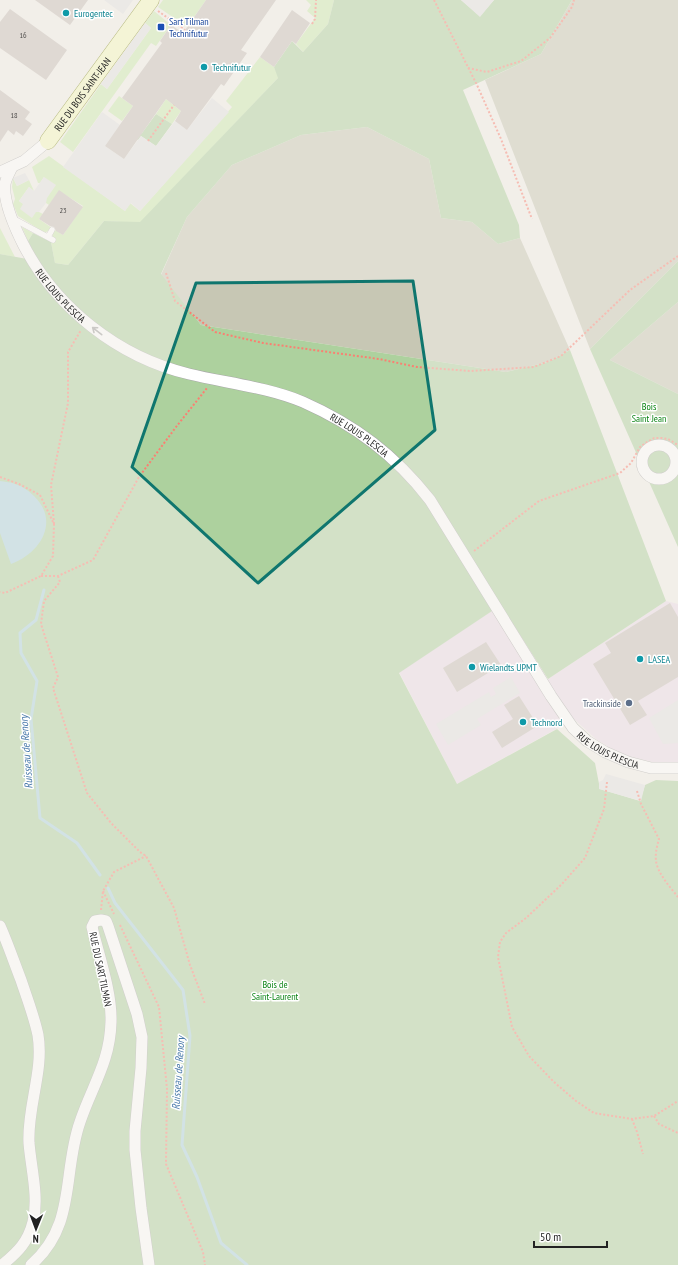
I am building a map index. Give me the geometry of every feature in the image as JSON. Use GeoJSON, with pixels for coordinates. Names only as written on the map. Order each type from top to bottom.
{"type":"FeatureCollection","features":[{"type":"Feature","properties":{"kind":"street","name":"RUE DU BOIS SAINT-JEAN"},"geometry":{"type":"LineString","coordinates":[[0,172],[24,161],[48,141],[152,4]]}},
{"type":"Feature","properties":{"kind":"street","name":"RUE LOUIS PLESCIA"},"geometry":{"type":"LineString","coordinates":[[12,167],[5,183],[6,200],[17,232],[33,263],[64,302],[97,332],[130,352],[176,370],[265,391],[301,402],[336,418],[364,435],[395,461],[418,486],[440,515],[551,696],[573,728],[588,741],[605,752],[628,762],[651,768],[678,768]]}},
{"type":"Feature","properties":{"kind":"street","name":"RUE DU SART TILMAN"},"geometry":{"type":"LineString","coordinates":[[31,1265],[41,1256],[59,1227],[67,1196],[72,1156],[80,1122],[101,1073],[109,1049],[111,1038],[110,1002],[92,927],[95,921],[101,920],[106,921],[108,926],[137,1014],[142,1037],[135,1150],[149,1265]]}},
{"type":"Feature","properties":{"kind":"street"},"geometry":{"type":"LineString","coordinates":[[0,926],[33,1015],[38,1037],[38,1053],[29,1128],[34,1195],[34,1220],[24,1243],[16,1254],[2,1265]]}},
{"type":"Feature","properties":{"kind":"lane"},"geometry":{"type":"LineString","coordinates":[[12,218],[50,239],[52,230]]}},
{"type":"Feature","properties":{"kind":"path"},"geometry":{"type":"LineString","coordinates":[[312,24],[316,19],[316,0]]}},
{"type":"Feature","properties":{"kind":"path"},"geometry":{"type":"LineString","coordinates":[[434,0],[501,139],[532,219]]}},
{"type":"Feature","properties":{"kind":"path"},"geometry":{"type":"LineString","coordinates":[[468,68],[487,72],[521,61],[550,38],[572,7],[574,0]]}},
{"type":"Feature","properties":{"kind":"path"},"geometry":{"type":"LineString","coordinates":[[152,4],[184,30]]}},
{"type":"Feature","properties":{"kind":"path"},"geometry":{"type":"LineString","coordinates":[[148,141],[174,105]]}},
{"type":"Feature","properties":{"kind":"path"},"geometry":{"type":"LineString","coordinates":[[166,273],[175,300],[215,332],[263,343],[379,359],[417,367],[470,371],[534,367],[561,356],[630,290],[678,256]]}},
{"type":"Feature","properties":{"kind":"path"},"geometry":{"type":"LineString","coordinates":[[41,576],[53,556],[54,524],[51,485],[68,403],[68,352],[81,330]]}},
{"type":"Feature","properties":{"kind":"path"},"geometry":{"type":"LineString","coordinates":[[0,592],[5,593],[41,576],[58,576],[93,560],[140,478],[176,427],[214,379]]}},
{"type":"Feature","properties":{"kind":"path"},"geometry":{"type":"LineString","coordinates":[[466,557],[539,501],[620,473],[631,463],[640,447],[654,438],[668,439],[678,445]]}},
{"type":"Feature","properties":{"kind":"path"},"geometry":{"type":"LineString","coordinates":[[0,477],[20,484],[40,496],[54,524]]}},
{"type":"Feature","properties":{"kind":"path"},"geometry":{"type":"LineString","coordinates":[[58,576],[60,582],[44,601],[41,624],[58,677],[53,688],[87,794],[111,823],[140,852],[146,856],[174,908],[190,965],[205,1004]]}},
{"type":"Feature","properties":{"kind":"path"},"geometry":{"type":"LineString","coordinates":[[608,782],[604,809],[585,858],[562,884],[526,918],[506,933],[500,942],[498,957],[512,1027],[529,1056],[554,1082],[576,1101],[594,1113],[632,1119],[654,1116],[678,1101]]}},
{"type":"Feature","properties":{"kind":"path"},"geometry":{"type":"LineString","coordinates":[[637,791],[641,804],[659,839],[656,851],[656,862],[660,871],[678,897]]}},
{"type":"Feature","properties":{"kind":"path"},"geometry":{"type":"LineString","coordinates":[[101,920],[103,891],[114,872],[146,856]]}},
{"type":"Feature","properties":{"kind":"path"},"geometry":{"type":"LineString","coordinates":[[103,891],[116,918]]}},
{"type":"Feature","properties":{"kind":"path"},"geometry":{"type":"LineString","coordinates":[[119,925],[159,1007],[167,1089],[166,1164],[203,1252],[205,1265]]}},
{"type":"Feature","properties":{"kind":"path"},"geometry":{"type":"LineString","coordinates":[[654,1116],[659,1124],[678,1133]]}},
{"type":"Feature","properties":{"kind":"path"},"geometry":{"type":"LineString","coordinates":[[632,1119],[643,1154]]}},
{"type":"Feature","properties":{"kind":"highlighted area"},"geometry":{"type":"Polygon","coordinates":[[[413,281],[435,430],[258,583],[132,467],[196,283],[413,281]]]}},
{"type":"Feature","properties":{"kind":"shaded area"},"geometry":{"type":"Polygon","coordinates":[[[104,0],[133,0],[123,14],[104,0]]]}},
{"type":"Feature","properties":{"kind":"shaded area"},"geometry":{"type":"Polygon","coordinates":[[[461,0],[494,0],[480,17],[461,0]]]}},
{"type":"Feature","properties":{"kind":"shaded area"},"geometry":{"type":"Polygon","coordinates":[[[572,0],[678,0],[678,261],[590,349],[485,80],[541,54],[572,0]]]}},
{"type":"Feature","properties":{"kind":"shaded area"},"geometry":{"type":"Polygon","coordinates":[[[145,23],[151,28],[107,89],[101,84],[145,23]]]}},
{"type":"Feature","properties":{"kind":"shaded area"},"geometry":{"type":"Polygon","coordinates":[[[212,98],[229,112],[140,211],[131,203],[125,211],[63,167],[102,112],[120,125],[105,146],[124,159],[141,136],[156,146],[175,121],[187,130],[212,98]]]}},
{"type":"Feature","properties":{"kind":"shaded area"},"geometry":{"type":"Polygon","coordinates":[[[367,127],[429,159],[441,218],[472,222],[498,244],[520,238],[570,350],[548,362],[506,372],[201,325],[161,275],[187,217],[232,165],[301,135],[367,127]]]}},
{"type":"Feature","properties":{"kind":"shaded area"},"geometry":{"type":"Polygon","coordinates":[[[25,173],[29,180],[17,186],[13,178],[25,173]]]}},
{"type":"Feature","properties":{"kind":"shaded area"},"geometry":{"type":"Polygon","coordinates":[[[44,177],[56,185],[47,198],[46,203],[32,218],[20,209],[23,204],[19,201],[29,187],[34,191],[44,177]]]}},
{"type":"Feature","properties":{"kind":"shaded area"},"geometry":{"type":"Polygon","coordinates":[[[678,302],[678,394],[610,360],[678,302]]]}},
{"type":"Feature","properties":{"kind":"shaded area"},"geometry":{"type":"Polygon","coordinates":[[[666,601],[678,604],[678,764],[656,763],[628,756],[612,749],[596,739],[574,719],[457,784],[399,672],[493,610],[538,683],[548,679],[666,601]]]}},
{"type":"Feature","properties":{"kind":"shaded area"},"geometry":{"type":"Polygon","coordinates":[[[511,677],[520,693],[477,719],[481,725],[448,745],[436,724],[489,692],[491,697],[496,694],[493,688],[511,677]]]}},
{"type":"Feature","properties":{"kind":"shaded area"},"geometry":{"type":"Polygon","coordinates":[[[678,700],[678,743],[663,744],[649,718],[678,700]]]}},
{"type":"Feature","properties":{"kind":"shaded area"},"geometry":{"type":"Polygon","coordinates":[[[606,774],[645,785],[641,801],[599,789],[599,782],[603,780],[606,774]]]}},
{"type":"Feature","properties":{"kind":"green space"},"geometry":{"type":"Polygon","coordinates":[[[163,0],[206,0],[187,27],[158,7],[163,0]]]}},
{"type":"Feature","properties":{"kind":"green space"},"geometry":{"type":"Polygon","coordinates":[[[306,0],[334,0],[328,24],[303,52],[296,44],[315,18],[307,11],[311,5],[306,0]]]}},
{"type":"Feature","properties":{"kind":"green space","name":"Bois de Saint-Laurent"},"geometry":{"type":"Polygon","coordinates":[[[334,0],[461,0],[480,16],[494,0],[572,0],[541,54],[463,90],[519,225],[520,238],[498,244],[472,222],[441,218],[429,159],[367,127],[301,135],[232,165],[187,217],[161,274],[201,325],[506,372],[548,362],[570,350],[666,601],[548,679],[501,605],[399,673],[457,784],[557,729],[595,763],[600,789],[640,801],[645,785],[656,780],[678,781],[678,1265],[0,1265],[0,254],[38,261],[28,241],[33,233],[51,242],[55,263],[68,265],[104,221],[140,222],[278,78],[274,67],[292,41],[303,52],[328,24],[334,0]]]}},
{"type":"Feature","properties":{"kind":"green space"},"geometry":{"type":"Polygon","coordinates":[[[154,11],[171,25],[156,46],[151,43],[73,152],[60,142],[101,84],[107,89],[151,28],[145,23],[154,11]]]}},
{"type":"Feature","properties":{"kind":"green space"},"geometry":{"type":"Polygon","coordinates":[[[260,57],[274,67],[279,77],[140,223],[104,221],[68,265],[55,263],[51,242],[53,243],[56,239],[52,234],[55,230],[63,235],[83,206],[59,191],[49,205],[46,203],[44,177],[40,183],[38,183],[32,167],[49,156],[125,211],[130,203],[140,211],[232,107],[226,101],[260,57]]]}},
{"type":"Feature","properties":{"kind":"green space"},"geometry":{"type":"Polygon","coordinates":[[[119,96],[133,106],[122,121],[108,111],[119,96]]]}},
{"type":"Feature","properties":{"kind":"green space"},"geometry":{"type":"Polygon","coordinates":[[[166,99],[181,111],[172,124],[156,114],[166,99]]]}},
{"type":"Feature","properties":{"kind":"green space"},"geometry":{"type":"Polygon","coordinates":[[[156,114],[172,124],[156,146],[141,136],[138,140],[132,136],[142,133],[156,114]]]}},
{"type":"Feature","properties":{"kind":"green space"},"geometry":{"type":"Polygon","coordinates":[[[13,178],[17,186],[29,180],[34,191],[29,187],[19,201],[36,212],[43,214],[39,219],[52,228],[45,233],[18,216],[13,204],[15,199],[12,187],[13,178]]]}},
{"type":"Feature","properties":{"kind":"green space"},"geometry":{"type":"Polygon","coordinates":[[[22,227],[33,233],[28,241],[22,227]]]}},
{"type":"Feature","properties":{"kind":"green space"},"geometry":{"type":"Polygon","coordinates":[[[0,228],[15,257],[0,254],[0,228]]]}},
{"type":"Feature","properties":{"kind":"green space","name":"Bois Saint Jean"},"geometry":{"type":"Polygon","coordinates":[[[678,261],[678,302],[610,360],[678,394],[678,547],[590,349],[678,261]]]}},
{"type":"Feature","properties":{"kind":"water"},"geometry":{"type":"Polygon","coordinates":[[[0,481],[13,483],[28,491],[42,506],[46,516],[44,535],[38,544],[22,559],[11,564],[0,533],[0,481]]]}},
{"type":"Feature","properties":{"kind":"building","name":"Eurogentec"},"geometry":{"type":"Polygon","coordinates":[[[35,0],[88,0],[70,25],[35,0]]]}},
{"type":"Feature","properties":{"kind":"building","name":"Technifutur"},"geometry":{"type":"Polygon","coordinates":[[[206,0],[276,0],[241,50],[247,53],[224,86],[221,84],[187,130],[175,121],[181,111],[166,99],[124,159],[105,146],[133,106],[122,98],[162,43],[160,41],[171,25],[183,33],[206,0]]]}},
{"type":"Feature","properties":{"kind":"building"},"geometry":{"type":"Polygon","coordinates":[[[10,9],[67,50],[46,80],[0,48],[0,22],[10,9]]]}},
{"type":"Feature","properties":{"kind":"building"},"geometry":{"type":"Polygon","coordinates":[[[292,10],[310,23],[296,44],[292,41],[274,67],[260,57],[292,10]]]}},
{"type":"Feature","properties":{"kind":"building"},"geometry":{"type":"Polygon","coordinates":[[[0,90],[30,112],[25,119],[32,124],[23,136],[16,131],[14,135],[8,130],[0,142],[0,90]]]}},
{"type":"Feature","properties":{"kind":"building"},"geometry":{"type":"Polygon","coordinates":[[[59,190],[83,207],[63,235],[56,231],[54,227],[39,219],[59,190]]]}},
{"type":"Feature","properties":{"kind":"building","name":"LASEA"},"geometry":{"type":"Polygon","coordinates":[[[670,603],[678,617],[678,677],[638,701],[647,715],[630,725],[593,664],[611,653],[605,643],[670,603]]]}},
{"type":"Feature","properties":{"kind":"building","name":"Wielandts UPMT"},"geometry":{"type":"Polygon","coordinates":[[[486,642],[501,665],[457,692],[443,668],[486,642]]]}},
{"type":"Feature","properties":{"kind":"building","name":"Technord"},"geometry":{"type":"Polygon","coordinates":[[[519,696],[539,725],[502,748],[492,732],[513,719],[504,705],[519,696]]]}},
{"type":"Feature","properties":{"kind":"waterway","name":"Ruisseau de Renory"},"geometry":{"type":"LineString","coordinates":[[44,590],[36,620],[20,633],[21,653],[37,681],[31,719],[40,818],[77,843],[100,875]]}},
{"type":"Feature","properties":{"kind":"waterway","name":"Ruisseau de Renory"},"geometry":{"type":"LineString","coordinates":[[108,888],[115,903],[183,990],[190,1036],[182,1145],[197,1177],[221,1243],[247,1265]]}},
{"type":"Feature","properties":{"kind":"place","name":"Eurogentec"},"geometry":{"type":"Point","coordinates":[66,13]}},
{"type":"Feature","properties":{"kind":"place","name":"Sart Tilman Technifutur"},"geometry":{"type":"Point","coordinates":[161,27]}},
{"type":"Feature","properties":{"kind":"place","name":"Technifutur"},"geometry":{"type":"Point","coordinates":[204,67]}},
{"type":"Feature","properties":{"kind":"place","name":"LASEA"},"geometry":{"type":"Point","coordinates":[640,659]}},
{"type":"Feature","properties":{"kind":"place","name":"Wielandts UPMT"},"geometry":{"type":"Point","coordinates":[472,667]}},
{"type":"Feature","properties":{"kind":"place","name":"Trackinside"},"geometry":{"type":"Point","coordinates":[629,703]}},
{"type":"Feature","properties":{"kind":"place","name":"Technord"},"geometry":{"type":"Point","coordinates":[523,722]}}]}
